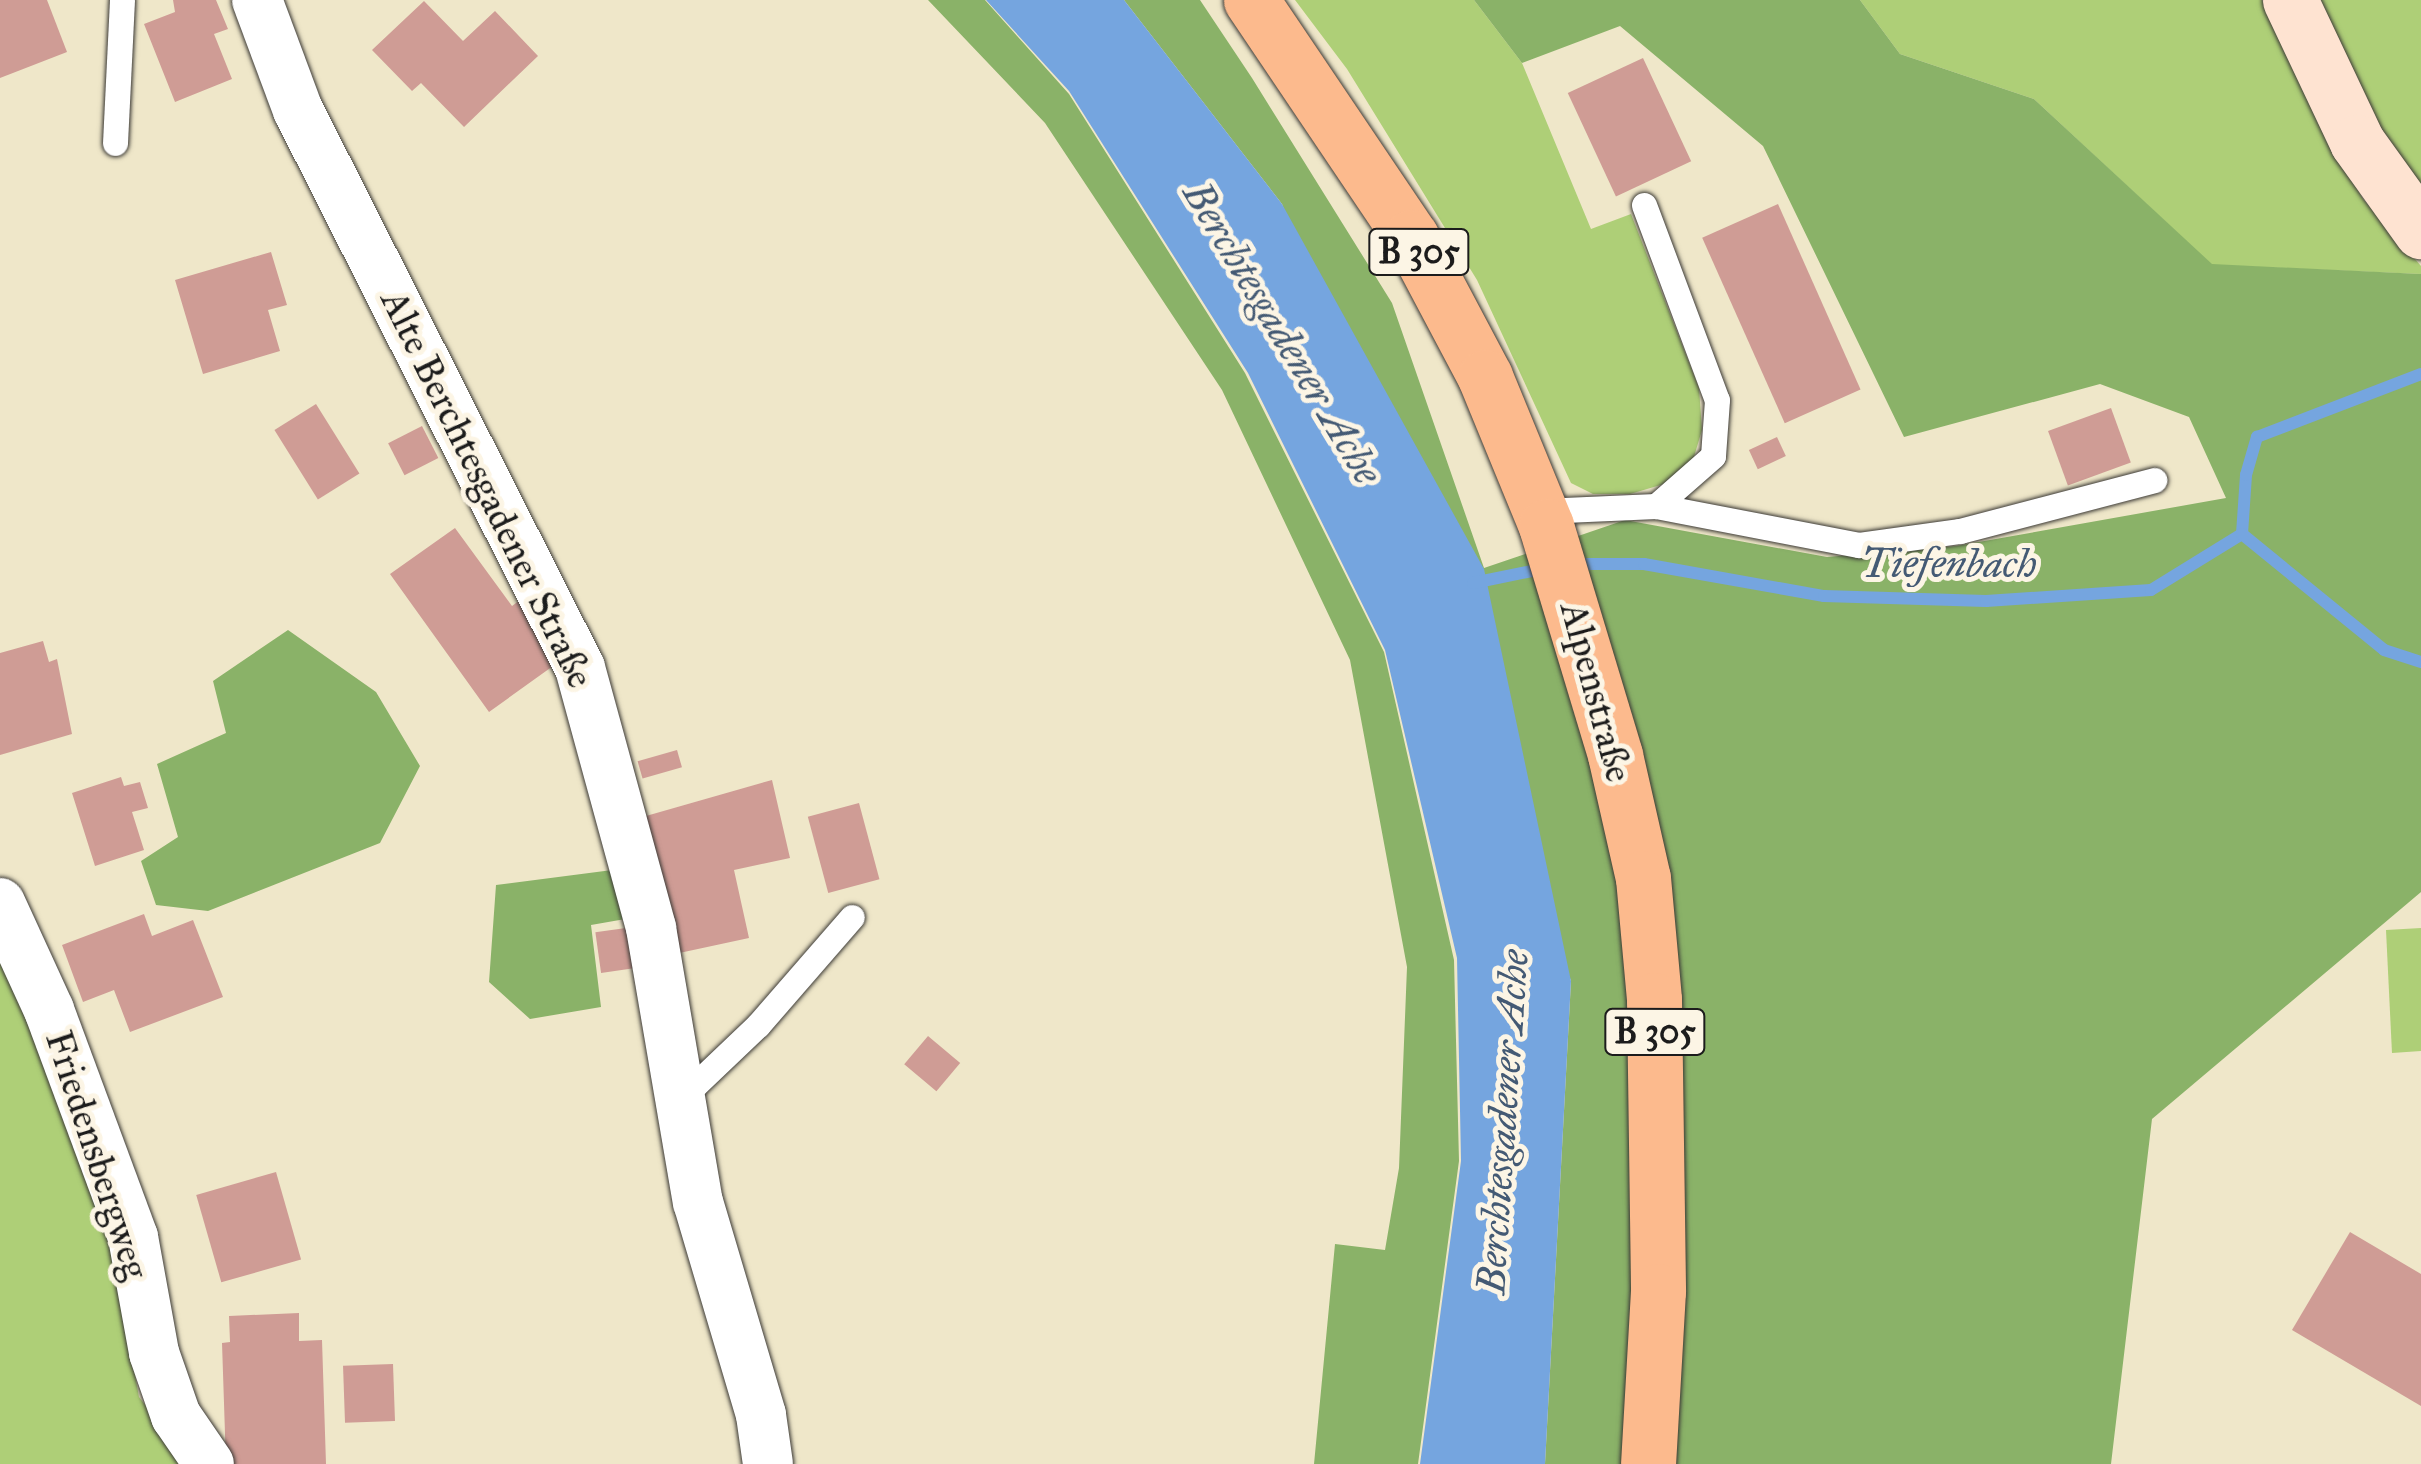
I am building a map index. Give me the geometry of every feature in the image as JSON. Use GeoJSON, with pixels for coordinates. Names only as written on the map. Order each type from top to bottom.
{"type":"FeatureCollection","features":[{"type":"Feature","properties":{"kind":"main road","name":"Alpenstraße"},"geometry":{"type":"LineString","coordinates":[[1251,0],[1411,237],[1485,378],[1544,519],[1574,609],[1643,878],[1654,1000],[1658,1291],[1648,1464]]}},
{"type":"Feature","properties":{"kind":"street","name":"Alte Berchtesgadener Straße"},"geometry":{"type":"LineString","coordinates":[[258,0],[298,110],[580,668],[651,928],[698,1202],[761,1414],[768,1464]]}},
{"type":"Feature","properties":{"kind":"street"},"geometry":{"type":"LineString","coordinates":[[2290,0],[2358,142],[2421,231]]}},
{"type":"Feature","properties":{"kind":"street","name":"Friedensbergweg"},"geometry":{"type":"LineString","coordinates":[[0,903],[49,1010],[133,1237],[154,1353],[176,1416],[209,1464]]}},
{"type":"Feature","properties":{"kind":"lane"},"geometry":{"type":"LineString","coordinates":[[115,143],[122,0]]}},
{"type":"Feature","properties":{"kind":"lane"},"geometry":{"type":"LineString","coordinates":[[1644,205],[1717,400],[1713,456],[1656,506]]}},
{"type":"Feature","properties":{"kind":"lane"},"geometry":{"type":"LineString","coordinates":[[1544,519],[1656,506],[1859,545],[1960,530],[2154,480]]}},
{"type":"Feature","properties":{"kind":"lane"},"geometry":{"type":"LineString","coordinates":[[680,1090],[695,1085],[758,1025],[852,917]]}},
{"type":"Feature","properties":{"kind":"green space"},"geometry":{"type":"Polygon","coordinates":[[[928,0],[985,0],[1069,94],[1245,373],[1384,652],[1454,960],[1459,1161],[1418,1464],[1314,1464],[1335,1244],[1385,1250],[1399,1168],[1407,967],[1350,660],[1222,390],[1045,123],[928,0]]]}},
{"type":"Feature","properties":{"kind":"green space"},"geometry":{"type":"Polygon","coordinates":[[[1124,0],[1200,0],[1252,78],[1392,303],[1484,568],[1625,520],[1827,557],[1956,546],[2226,498],[2189,417],[2100,384],[1904,437],[1763,146],[1620,26],[1522,63],[1474,0],[1860,0],[1900,54],[2034,99],[2212,264],[2421,274],[2421,892],[2152,1119],[2111,1464],[1545,1464],[1571,981],[1282,204],[1124,0]]]}},
{"type":"Feature","properties":{"kind":"green space"},"geometry":{"type":"Polygon","coordinates":[[[1295,0],[1474,0],[1522,63],[1591,229],[1631,214],[1699,388],[1702,430],[1693,460],[1664,484],[1630,494],[1593,494],[1571,483],[1477,280],[1347,69],[1295,0]]]}},
{"type":"Feature","properties":{"kind":"green space"},"geometry":{"type":"Polygon","coordinates":[[[1860,0],[2262,0],[2320,126],[2363,199],[2421,266],[2421,274],[2212,265],[2034,99],[1900,54],[1860,0]]]}},
{"type":"Feature","properties":{"kind":"green space"},"geometry":{"type":"Polygon","coordinates":[[[2316,0],[2421,0],[2421,197],[2364,108],[2316,0]]]}},
{"type":"Feature","properties":{"kind":"green space"},"geometry":{"type":"Polygon","coordinates":[[[288,630],[376,692],[420,766],[380,843],[208,911],[156,905],[141,861],[178,837],[157,764],[226,733],[213,681],[288,630]]]}},
{"type":"Feature","properties":{"kind":"green space"},"geometry":{"type":"Polygon","coordinates":[[[620,869],[631,918],[591,925],[601,1007],[530,1019],[489,982],[496,885],[620,869]]]}},
{"type":"Feature","properties":{"kind":"green space"},"geometry":{"type":"Polygon","coordinates":[[[2421,928],[2421,1051],[2392,1053],[2386,930],[2421,928]]]}},
{"type":"Feature","properties":{"kind":"green space"},"geometry":{"type":"Polygon","coordinates":[[[0,935],[97,1167],[139,1397],[191,1464],[0,1464],[0,935]]]}},
{"type":"Feature","properties":{"kind":"water","name":"Berchtesgadener Ache"},"geometry":{"type":"Polygon","coordinates":[[[986,0],[1124,0],[1282,204],[1484,569],[1571,981],[1545,1464],[1420,1464],[1461,1161],[1457,958],[1385,650],[1248,373],[1069,91],[986,0]]]}},
{"type":"Feature","properties":{"kind":"building"},"geometry":{"type":"Polygon","coordinates":[[[0,0],[47,0],[67,52],[0,78],[0,0]]]}},
{"type":"Feature","properties":{"kind":"building"},"geometry":{"type":"Polygon","coordinates":[[[173,0],[216,0],[228,29],[214,34],[232,79],[175,102],[144,24],[175,12],[173,0]]]}},
{"type":"Feature","properties":{"kind":"building"},"geometry":{"type":"Polygon","coordinates":[[[424,1],[463,41],[495,11],[538,56],[464,127],[421,83],[412,91],[372,50],[424,1]]]}},
{"type":"Feature","properties":{"kind":"building"},"geometry":{"type":"Polygon","coordinates":[[[1643,58],[1691,161],[1616,196],[1568,93],[1643,58]]]}},
{"type":"Feature","properties":{"kind":"building"},"geometry":{"type":"Polygon","coordinates":[[[1778,204],[1861,389],[1785,423],[1702,238],[1778,204]]]}},
{"type":"Feature","properties":{"kind":"building"},"geometry":{"type":"Polygon","coordinates":[[[271,252],[287,305],[268,310],[280,351],[203,374],[175,280],[271,252]]]}},
{"type":"Feature","properties":{"kind":"building"},"geometry":{"type":"Polygon","coordinates":[[[316,404],[359,474],[318,500],[274,430],[316,404]]]}},
{"type":"Feature","properties":{"kind":"building"},"geometry":{"type":"Polygon","coordinates":[[[2111,408],[2131,463],[2068,485],[2048,431],[2111,408]]]}},
{"type":"Feature","properties":{"kind":"building"},"geometry":{"type":"Polygon","coordinates":[[[422,426],[438,458],[404,475],[388,443],[422,426]]]}},
{"type":"Feature","properties":{"kind":"building"},"geometry":{"type":"Polygon","coordinates":[[[1777,437],[1786,456],[1758,469],[1749,450],[1777,437]]]}},
{"type":"Feature","properties":{"kind":"building"},"geometry":{"type":"Polygon","coordinates":[[[455,528],[512,606],[524,597],[567,656],[489,712],[390,574],[455,528]]]}},
{"type":"Feature","properties":{"kind":"building"},"geometry":{"type":"Polygon","coordinates":[[[43,641],[49,662],[57,659],[72,734],[0,755],[0,653],[43,641]]]}},
{"type":"Feature","properties":{"kind":"building"},"geometry":{"type":"Polygon","coordinates":[[[677,750],[682,767],[643,779],[638,761],[677,750]]]}},
{"type":"Feature","properties":{"kind":"building"},"geometry":{"type":"Polygon","coordinates":[[[121,777],[124,786],[140,782],[148,808],[132,812],[144,850],[95,866],[72,793],[121,777]]]}},
{"type":"Feature","properties":{"kind":"building"},"geometry":{"type":"Polygon","coordinates":[[[772,780],[790,858],[734,870],[749,938],[670,955],[639,818],[772,780]]]}},
{"type":"Feature","properties":{"kind":"building"},"geometry":{"type":"Polygon","coordinates":[[[859,803],[879,879],[828,893],[808,817],[859,803]]]}},
{"type":"Feature","properties":{"kind":"building"},"geometry":{"type":"Polygon","coordinates":[[[144,914],[152,936],[193,920],[223,997],[130,1032],[114,990],[83,1002],[62,945],[144,914]]]}},
{"type":"Feature","properties":{"kind":"building"},"geometry":{"type":"Polygon","coordinates":[[[633,927],[639,968],[601,973],[595,932],[633,927]]]}},
{"type":"Feature","properties":{"kind":"building"},"geometry":{"type":"Polygon","coordinates":[[[928,1036],[960,1063],[936,1091],[904,1064],[928,1036]]]}},
{"type":"Feature","properties":{"kind":"building"},"geometry":{"type":"Polygon","coordinates":[[[276,1172],[301,1259],[221,1282],[196,1195],[276,1172]]]}},
{"type":"Feature","properties":{"kind":"building"},"geometry":{"type":"Polygon","coordinates":[[[2350,1232],[2421,1274],[2421,1406],[2292,1330],[2350,1232]]]}},
{"type":"Feature","properties":{"kind":"building"},"geometry":{"type":"Polygon","coordinates":[[[299,1313],[299,1341],[322,1340],[326,1464],[226,1464],[222,1343],[230,1342],[229,1316],[299,1313]]]}},
{"type":"Feature","properties":{"kind":"building"},"geometry":{"type":"Polygon","coordinates":[[[393,1364],[395,1421],[345,1423],[343,1366],[393,1364]]]}},
{"type":"Feature","properties":{"kind":"waterway"},"geometry":{"type":"LineString","coordinates":[[2242,534],[2246,475],[2257,437],[2421,374]]}},
{"type":"Feature","properties":{"kind":"waterway","name":"Tiefenbach"},"geometry":{"type":"LineString","coordinates":[[1571,564],[1644,564],[1824,596],[1986,601],[2151,590],[2242,534],[2384,650],[2421,662]]}},
{"type":"Feature","properties":{"kind":"waterway","name":"Tiefenbach"},"geometry":{"type":"LineString","coordinates":[[1473,583],[1547,568]]}}]}
